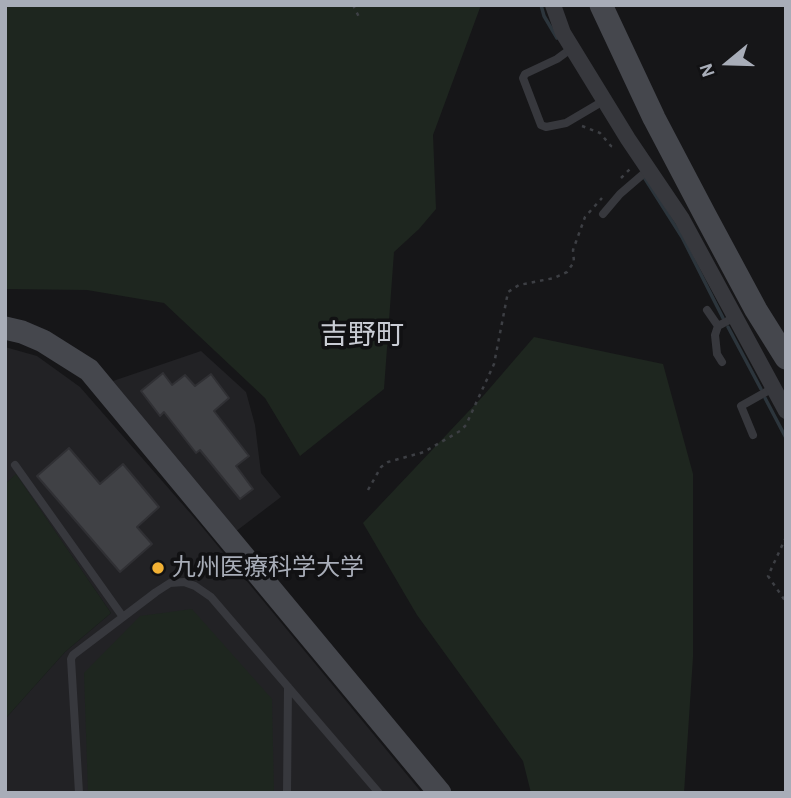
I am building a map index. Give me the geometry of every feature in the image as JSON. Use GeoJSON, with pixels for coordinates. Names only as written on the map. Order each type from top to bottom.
{"type":"FeatureCollection","features":[{"type":"Feature","properties":{"kind":"street"},"geometry":{"type":"LineString","coordinates":[[553,5],[563,33],[572,48],[628,139],[682,219],[786,411]]}},
{"type":"Feature","properties":{"kind":"street"},"geometry":{"type":"LineString","coordinates":[[601,5],[685,179],[756,310],[786,358]]}},
{"type":"Feature","properties":{"kind":"street"},"geometry":{"type":"LineString","coordinates":[[5,328],[43,341],[89,370],[440,793]]}},
{"type":"Feature","properties":{"kind":"lane"},"geometry":{"type":"LineString","coordinates":[[572,48],[557,59],[525,74],[523,78],[541,125],[546,127],[566,123],[606,100]]}},
{"type":"Feature","properties":{"kind":"lane"},"geometry":{"type":"LineString","coordinates":[[603,214],[645,164]]}},
{"type":"Feature","properties":{"kind":"lane"},"geometry":{"type":"LineString","coordinates":[[707,310],[718,326]]}},
{"type":"Feature","properties":{"kind":"lane"},"geometry":{"type":"LineString","coordinates":[[722,362],[717,354],[715,335],[718,326],[735,317]]}},
{"type":"Feature","properties":{"kind":"lane"},"geometry":{"type":"LineString","coordinates":[[753,435],[741,406],[773,388]]}},
{"type":"Feature","properties":{"kind":"lane"},"geometry":{"type":"LineString","coordinates":[[15,464],[123,617]]}},
{"type":"Feature","properties":{"kind":"lane"},"geometry":{"type":"LineString","coordinates":[[79,793],[71,659],[170,583],[184,582],[211,597],[379,793]]}},
{"type":"Feature","properties":{"kind":"lane"},"geometry":{"type":"LineString","coordinates":[[287,793],[288,687]]}},
{"type":"Feature","properties":{"kind":"path"},"geometry":{"type":"LineString","coordinates":[[353,5],[359,17]]}},
{"type":"Feature","properties":{"kind":"path"},"geometry":{"type":"LineString","coordinates":[[566,123],[591,128],[600,133],[611,146],[617,147],[628,139]]}},
{"type":"Feature","properties":{"kind":"path"},"geometry":{"type":"LineString","coordinates":[[617,181],[645,164]]}},
{"type":"Feature","properties":{"kind":"path"},"geometry":{"type":"LineString","coordinates":[[368,490],[381,467],[388,462],[424,452],[466,425],[494,363],[508,292],[519,285],[554,278],[567,272],[574,262],[573,250],[585,217],[608,191]]}},
{"type":"Feature","properties":{"kind":"path"},"geometry":{"type":"LineString","coordinates":[[786,537],[768,576],[786,602]]}},
{"type":"Feature","properties":{"kind":"shaded area"},"geometry":{"type":"Polygon","coordinates":[[[5,5],[481,5],[433,135],[436,209],[394,252],[384,389],[300,456],[265,398],[164,303],[87,290],[5,289],[5,5]]]}},
{"type":"Feature","properties":{"kind":"shaded area"},"geometry":{"type":"Polygon","coordinates":[[[534,337],[663,364],[693,474],[693,657],[684,793],[531,793],[523,761],[417,615],[363,523],[484,395],[534,337]]]}},
{"type":"Feature","properties":{"kind":"shaded area","name":"九州医療科学大学"},"geometry":{"type":"Polygon","coordinates":[[[5,347],[37,356],[80,387],[198,522],[422,793],[5,793],[5,719],[65,652],[111,613],[16,475],[5,484],[5,347]]]}},
{"type":"Feature","properties":{"kind":"shaded area"},"geometry":{"type":"Polygon","coordinates":[[[201,351],[246,392],[255,425],[261,473],[281,497],[235,532],[113,381],[201,351]]]}},
{"type":"Feature","properties":{"kind":"shaded area"},"geometry":{"type":"Polygon","coordinates":[[[16,474],[111,613],[65,652],[5,719],[5,484],[16,474]]]}},
{"type":"Feature","properties":{"kind":"shaded area"},"geometry":{"type":"Polygon","coordinates":[[[192,609],[272,699],[274,793],[88,793],[84,673],[140,616],[192,609]]]}},
{"type":"Feature","properties":{"kind":"building"},"geometry":{"type":"Polygon","coordinates":[[[163,373],[172,385],[185,375],[195,386],[211,374],[229,398],[214,411],[249,456],[236,466],[253,489],[240,499],[200,450],[196,453],[164,412],[160,416],[141,391],[163,373]]]}},
{"type":"Feature","properties":{"kind":"building"},"geometry":{"type":"Polygon","coordinates":[[[69,448],[100,484],[123,464],[159,507],[137,527],[152,544],[120,572],[37,476],[69,448]]]}},
{"type":"Feature","properties":{"kind":"waterway"},"geometry":{"type":"LineString","coordinates":[[541,5],[557,38]]}},
{"type":"Feature","properties":{"kind":"waterway"},"geometry":{"type":"LineString","coordinates":[[644,177],[682,237],[723,318]]}},
{"type":"Feature","properties":{"kind":"waterway"},"geometry":{"type":"LineString","coordinates":[[728,327],[761,389]]}},
{"type":"Feature","properties":{"kind":"waterway"},"geometry":{"type":"LineString","coordinates":[[765,398],[786,438]]}},
{"type":"Feature","properties":{"kind":"place","name":"九州医療科学大学"},"geometry":{"type":"Point","coordinates":[158,568]}},
{"type":"Feature","properties":{"kind":"district","name":"吉野町"},"geometry":{"type":"Point","coordinates":[362,336]}}]}
